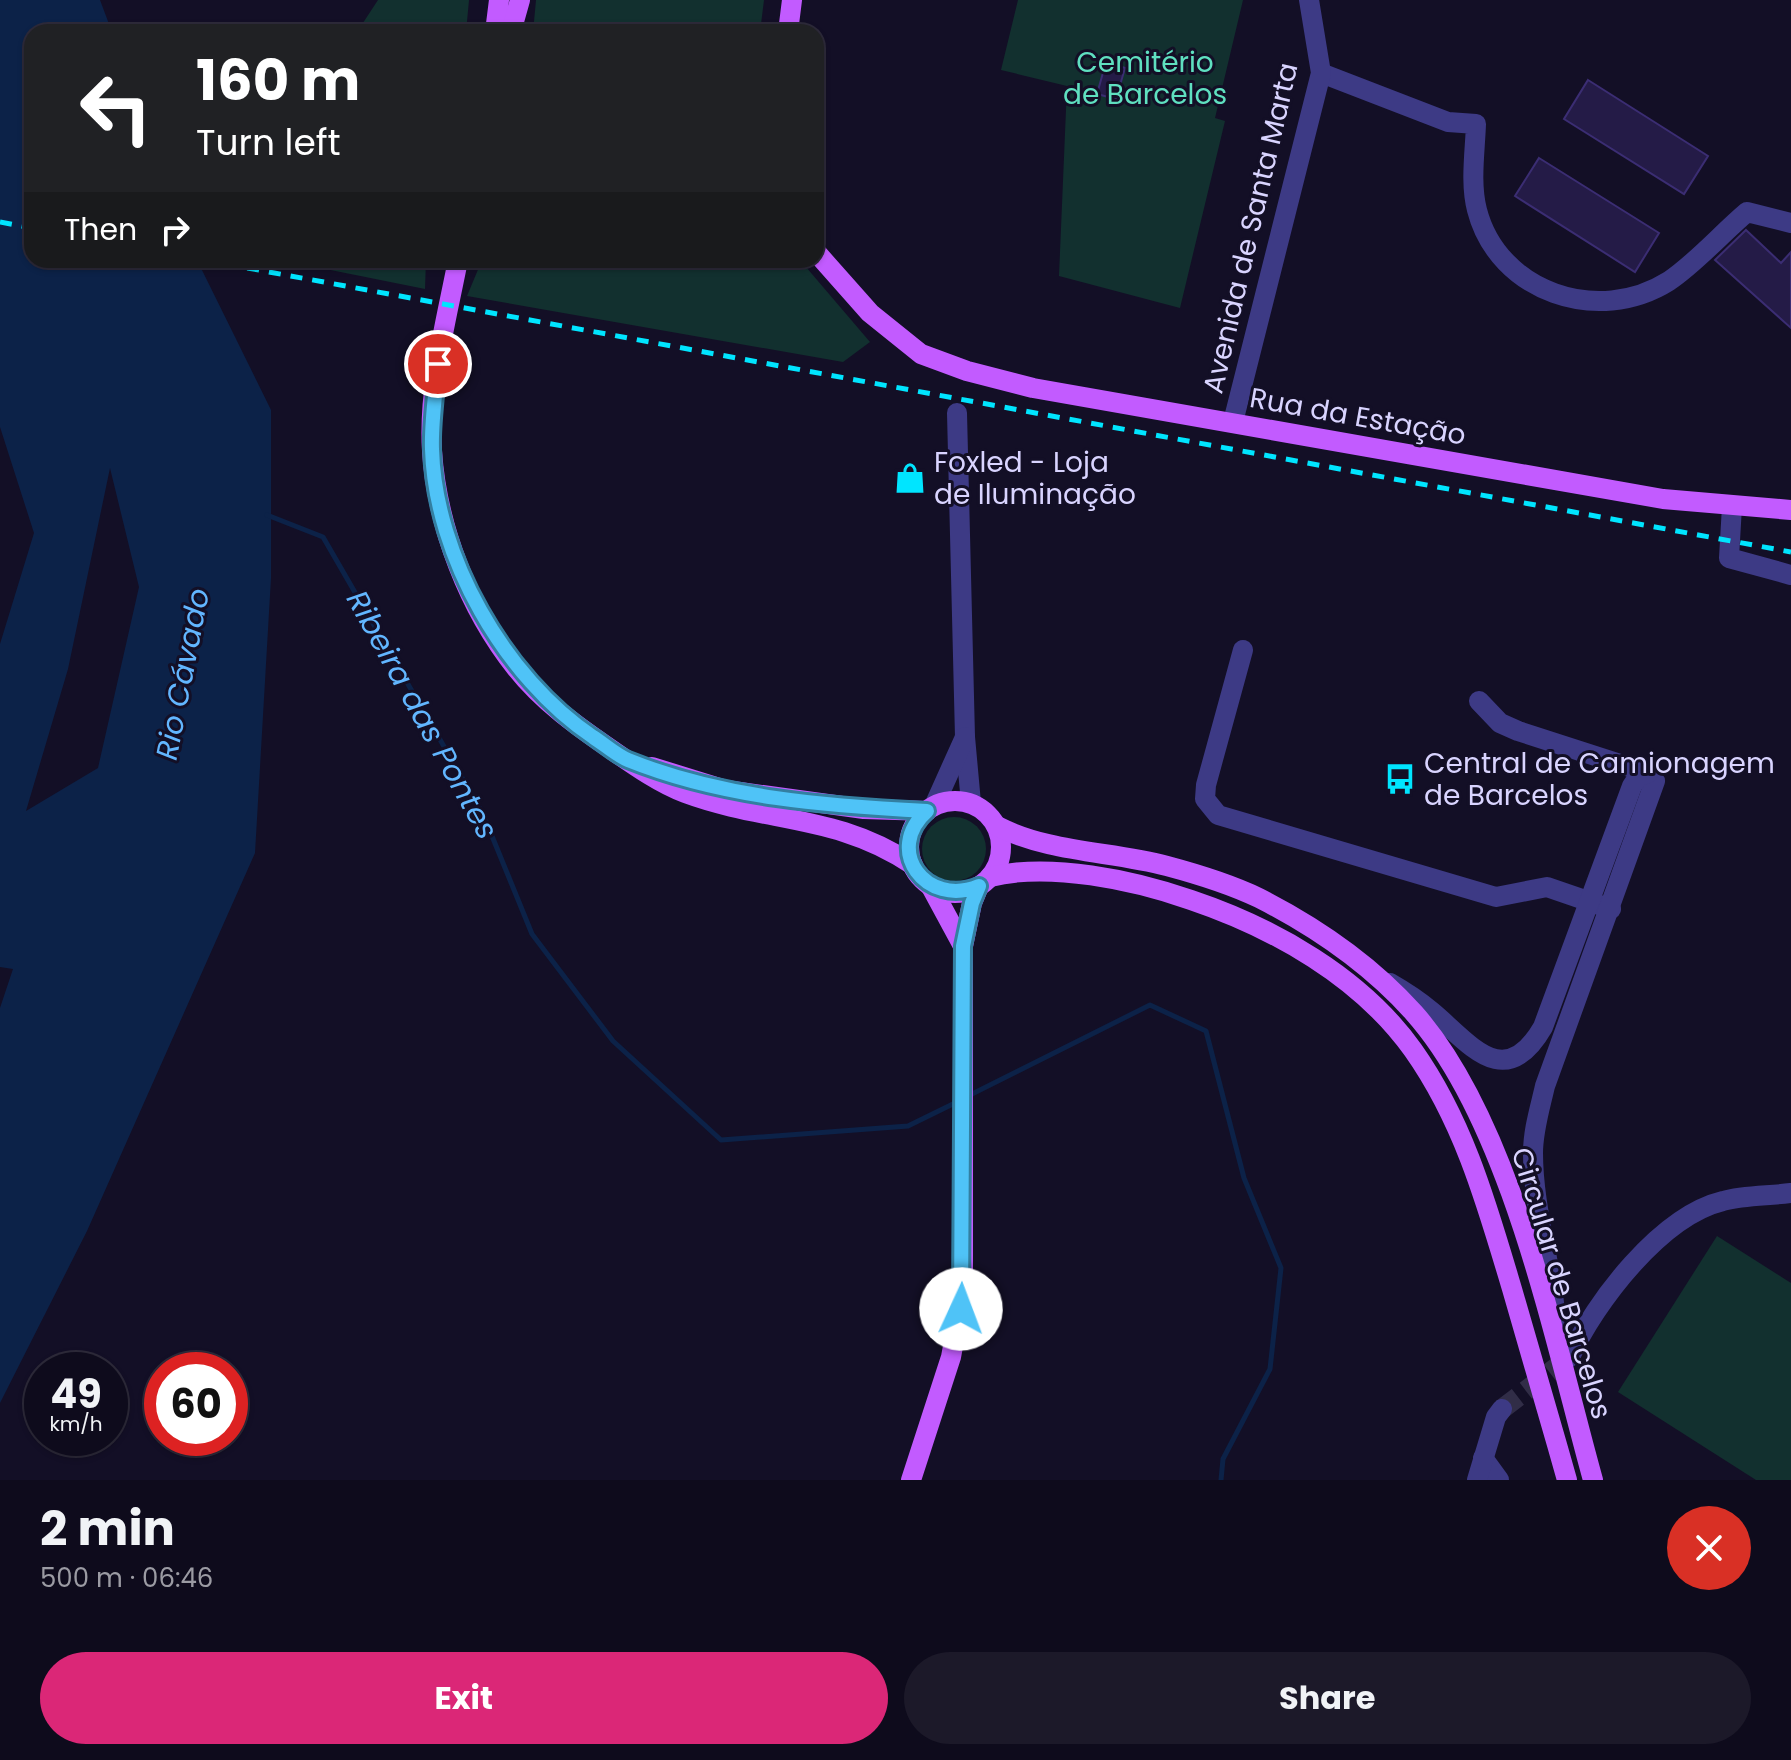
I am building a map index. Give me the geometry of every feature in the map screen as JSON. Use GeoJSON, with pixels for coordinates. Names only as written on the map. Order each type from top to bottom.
{"type":"FeatureCollection","features":[{"type":"Feature","properties":{"kind":"main road"},"geometry":{"type":"LineString","coordinates":[[496,24],[499,0]]}},
{"type":"Feature","properties":{"kind":"main road"},"geometry":{"type":"LineString","coordinates":[[513,24],[520,0]]}},
{"type":"Feature","properties":{"kind":"main road"},"geometry":{"type":"LineString","coordinates":[[789,24],[792,0]]}},
{"type":"Feature","properties":{"kind":"main road","name":"Rua da Estação"},"geometry":{"type":"LineString","coordinates":[[824,261],[870,313],[921,354],[967,371],[1033,388],[1663,499],[1791,510]]}},
{"type":"Feature","properties":{"kind":"main road"},"geometry":{"type":"LineString","coordinates":[[456,268],[438,364],[432,450],[447,533],[477,605],[516,668],[566,718],[671,787],[723,807],[838,827],[870,839],[913,865],[930,885],[963,946]]}},
{"type":"Feature","properties":{"kind":"main road"},"geometry":{"type":"LineString","coordinates":[[626,759],[726,790],[864,809],[930,809],[958,801],[971,803],[997,826],[1001,853],[972,903],[963,946],[963,1293],[959,1326],[911,1480]]}},
{"type":"Feature","properties":{"kind":"main road"},"geometry":{"type":"LineString","coordinates":[[913,865],[910,839],[930,809]]}},
{"type":"Feature","properties":{"kind":"main road","name":"Circular de Barcelos"},"geometry":{"type":"LineString","coordinates":[[997,826],[1017,837],[1167,866],[1258,897],[1335,945],[1379,977],[1416,1016],[1460,1078],[1503,1174],[1564,1355],[1593,1480]]}},
{"type":"Feature","properties":{"kind":"main road","name":"Circular de Barcelos"},"geometry":{"type":"LineString","coordinates":[[985,882],[1014,871],[1055,872],[1161,889],[1247,919],[1331,972],[1384,1019],[1411,1047],[1439,1090],[1480,1182],[1567,1480]]}},
{"type":"Feature","properties":{"kind":"main road"},"geometry":{"type":"LineString","coordinates":[[930,885],[954,893],[985,882]]}},
{"type":"Feature","properties":{"kind":"street","name":"Avenida de Santa Marta"},"geometry":{"type":"LineString","coordinates":[[1233,422],[1321,73],[1309,0]]}},
{"type":"Feature","properties":{"kind":"street"},"geometry":{"type":"LineString","coordinates":[[1321,73],[1448,122],[1476,124],[1477,209],[1488,238],[1507,264],[1532,285],[1553,294],[1590,301],[1646,291],[1667,282],[1747,212],[1791,223]]}},
{"type":"Feature","properties":{"kind":"street"},"geometry":{"type":"LineString","coordinates":[[1771,217],[1791,238]]}},
{"type":"Feature","properties":{"kind":"street"},"geometry":{"type":"LineString","coordinates":[[957,413],[965,737],[971,803]]}},
{"type":"Feature","properties":{"kind":"street"},"geometry":{"type":"LineString","coordinates":[[1732,506],[1729,558],[1791,575]]}},
{"type":"Feature","properties":{"kind":"street"},"geometry":{"type":"LineString","coordinates":[[1243,650],[1206,785],[1205,799],[1218,815],[1496,897],[1547,887],[1611,909]]}},
{"type":"Feature","properties":{"kind":"street"},"geometry":{"type":"LineString","coordinates":[[1479,701],[1500,723],[1648,773],[1655,781],[1653,794],[1545,1086],[1533,1151],[1535,1189],[1564,1355]]}},
{"type":"Feature","properties":{"kind":"street"},"geometry":{"type":"LineString","coordinates":[[930,809],[965,737]]}},
{"type":"Feature","properties":{"kind":"street"},"geometry":{"type":"LineString","coordinates":[[1379,977],[1433,1012],[1463,1043],[1481,1054],[1510,1058],[1523,1053],[1543,1027],[1632,786],[1638,777],[1648,773]]}},
{"type":"Feature","properties":{"kind":"street"},"geometry":{"type":"LineString","coordinates":[[1564,1355],[1616,1284],[1677,1226],[1701,1208],[1724,1200],[1791,1193]]}},
{"type":"Feature","properties":{"kind":"street"},"geometry":{"type":"LineString","coordinates":[[1477,1480],[1496,1417],[1502,1409]]}},
{"type":"Feature","properties":{"kind":"street"},"geometry":{"type":"LineString","coordinates":[[1483,1458],[1499,1480]]}},
{"type":"Feature","properties":{"kind":"green space"},"geometry":{"type":"Polygon","coordinates":[[[378,0],[469,0],[467,24],[362,24],[378,0]]]}},
{"type":"Feature","properties":{"kind":"green space"},"geometry":{"type":"Polygon","coordinates":[[[536,0],[764,0],[761,24],[534,24],[536,0]]]}},
{"type":"Feature","properties":{"kind":"green space","name":"Cemitério de Barcelos"},"geometry":{"type":"Polygon","coordinates":[[[1018,0],[1243,0],[1215,118],[1225,121],[1180,308],[1059,276],[1067,86],[1001,70],[1018,0]]]}},
{"type":"Feature","properties":{"kind":"green space"},"geometry":{"type":"Polygon","coordinates":[[[321,268],[426,268],[425,289],[321,268]]]}},
{"type":"Feature","properties":{"kind":"green space"},"geometry":{"type":"Polygon","coordinates":[[[479,268],[807,268],[870,342],[843,362],[467,296],[479,268]]]}},
{"type":"Feature","properties":{"kind":"green space"},"geometry":{"type":"Polygon","coordinates":[[[954,817],[966,819],[977,826],[984,837],[984,861],[977,872],[966,879],[954,881],[942,879],[931,872],[924,861],[922,849],[924,837],[931,826],[942,819],[954,817]]]}},
{"type":"Feature","properties":{"kind":"green space"},"geometry":{"type":"Polygon","coordinates":[[[1717,1236],[1791,1283],[1791,1480],[1756,1480],[1618,1392],[1717,1236]]]}},
{"type":"Feature","properties":{"kind":"water","name":"Rio Cávado"},"geometry":{"type":"Polygon","coordinates":[[[0,0],[100,0],[109,24],[24,24],[24,268],[201,268],[271,410],[271,578],[255,853],[87,1231],[0,1403],[0,1008],[13,969],[0,967],[0,644],[34,533],[0,427],[0,0]],[[110,468],[68,669],[26,811],[98,768],[139,587],[110,468]]]}},
{"type":"Feature","properties":{"kind":"building"},"geometry":{"type":"Polygon","coordinates":[[[1106,62],[1125,68],[1116,99],[1097,94],[1106,62]]]}},
{"type":"Feature","properties":{"kind":"building"},"geometry":{"type":"Polygon","coordinates":[[[1588,80],[1708,156],[1684,194],[1564,119],[1588,80]]]}},
{"type":"Feature","properties":{"kind":"building"},"geometry":{"type":"Polygon","coordinates":[[[1539,158],[1659,233],[1635,272],[1515,196],[1539,158]]]}},
{"type":"Feature","properties":{"kind":"building"},"geometry":{"type":"Polygon","coordinates":[[[1746,230],[1781,263],[1791,252],[1791,328],[1715,260],[1746,230]]]}},
{"type":"Feature","properties":{"kind":"waterway","name":"Ribeira das Pontes"},"geometry":{"type":"LineString","coordinates":[[267,515],[323,537],[483,814],[532,934],[613,1041],[721,1140],[908,1126],[959,1101]]}},
{"type":"Feature","properties":{"kind":"waterway","name":"Ribeira das Pontes"},"geometry":{"type":"LineString","coordinates":[[968,1096],[1150,1005],[1206,1031],[1244,1178],[1281,1268],[1270,1369],[1223,1459],[1221,1480]]}},
{"type":"Feature","properties":{"kind":"tunnel"},"geometry":{"type":"LineString","coordinates":[[1502,1409],[1570,1357]]}},
{"type":"Feature","properties":{"kind":"railway"},"geometry":{"type":"LineString","coordinates":[[0,222],[24,226]]}},
{"type":"Feature","properties":{"kind":"railway"},"geometry":{"type":"LineString","coordinates":[[247,268],[1791,552]]}},
{"type":"Feature","properties":{"kind":"place","name":"Foxled - Loja de Iluminação"},"geometry":{"type":"Point","coordinates":[910,478]}},
{"type":"Feature","properties":{"kind":"place","name":"Central de Camionagem de Barcelos"},"geometry":{"type":"Point","coordinates":[1400,779]}},
{"type":"Feature","properties":{"kind":"route"},"geometry":{"type":"LineString","coordinates":[[438,364],[432,450],[447,533],[477,605],[516,668],[566,718],[626,759],[726,790],[864,809],[927,811],[914,827],[910,839],[913,865],[920,877],[942,891],[954,893],[979,886],[963,946],[961,1309]]}}]}
